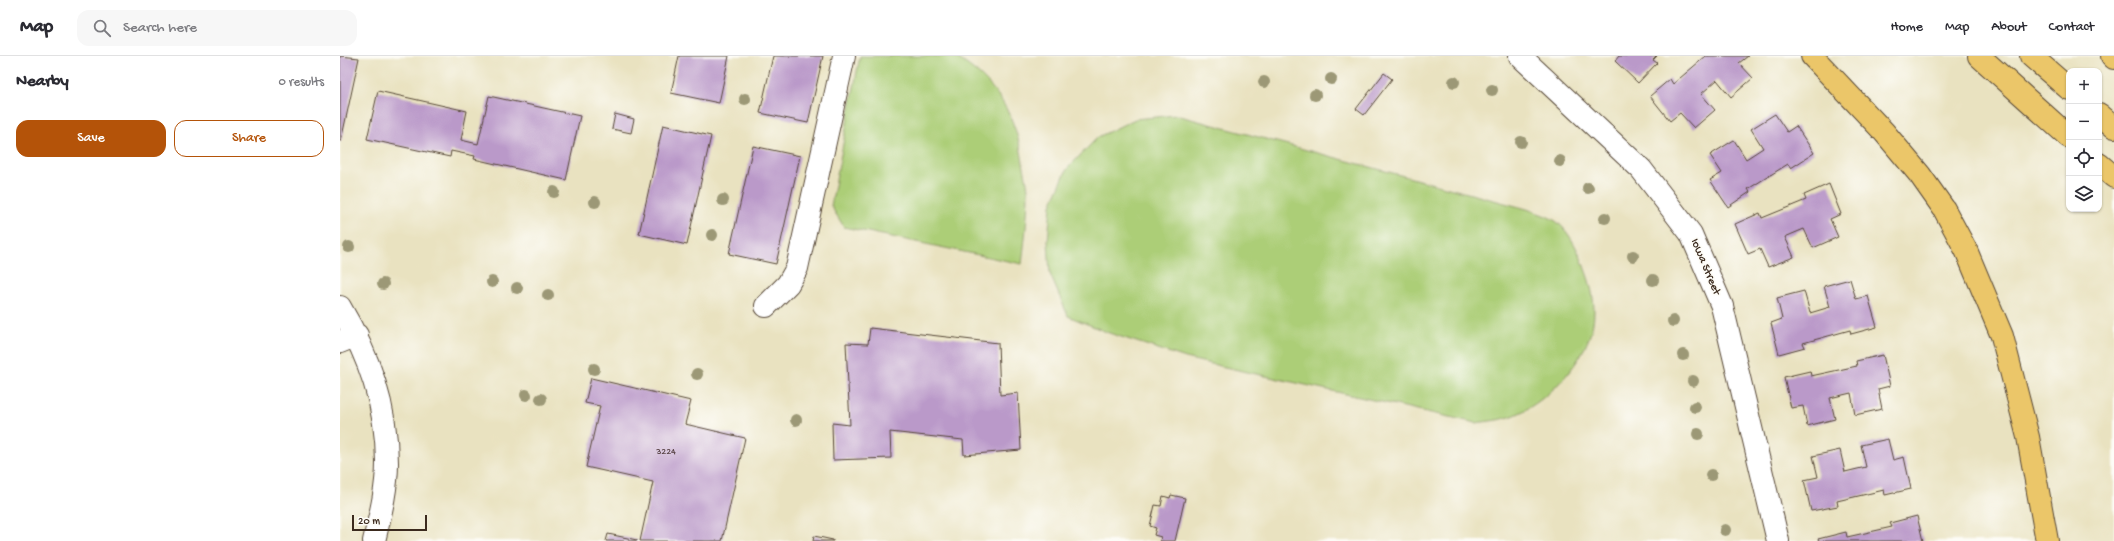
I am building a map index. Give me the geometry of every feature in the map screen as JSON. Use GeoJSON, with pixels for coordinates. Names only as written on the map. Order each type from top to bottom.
{"type":"FeatureCollection","features":[{"type":"Feature","properties":{"kind":"highway"},"geometry":{"type":"LineString","coordinates":[[1812,56],[1884,132],[1920,175],[1944,209],[1966,250],[2002,336],[2028,437],[2047,541]]}},
{"type":"Feature","properties":{"kind":"highway"},"geometry":{"type":"LineString","coordinates":[[1979,56],[2066,134]]}},
{"type":"Feature","properties":{"kind":"highway"},"geometry":{"type":"LineString","coordinates":[[2031,56],[2066,86]]}},
{"type":"Feature","properties":{"kind":"highway"},"geometry":{"type":"LineString","coordinates":[[2102,117],[2114,127]]}},
{"type":"Feature","properties":{"kind":"highway"},"geometry":{"type":"LineString","coordinates":[[2102,167],[2114,177]]}},
{"type":"Feature","properties":{"kind":"street"},"geometry":{"type":"LineString","coordinates":[[766,306],[788,284],[797,268],[844,56]]}},
{"type":"Feature","properties":{"kind":"street","name":"Iowa Street"},"geometry":{"type":"LineString","coordinates":[[1520,56],[1641,169],[1691,234],[1722,306],[1778,541]]}},
{"type":"Feature","properties":{"kind":"street"},"geometry":{"type":"LineString","coordinates":[[340,307],[348,338],[373,372],[384,412],[387,464],[383,502],[374,541]]}},
{"type":"Feature","properties":{"kind":"green space"},"geometry":{"type":"Polygon","coordinates":[[[860,56],[954,56],[982,77],[993,89],[1002,101],[1015,130],[1020,146],[1027,183],[1027,208],[1022,264],[844,227],[831,206],[860,56]]]}},
{"type":"Feature","properties":{"kind":"green space"},"geometry":{"type":"Polygon","coordinates":[[[1176,115],[1527,209],[1554,220],[1566,231],[1577,250],[1587,274],[1594,306],[1592,327],[1579,358],[1556,386],[1529,408],[1506,418],[1476,423],[1189,359],[1109,333],[1068,316],[1050,274],[1048,241],[1051,205],[1067,169],[1098,137],[1135,119],[1176,115]]]}},
{"type":"Feature","properties":{"kind":"building"},"geometry":{"type":"Polygon","coordinates":[[[340,56],[359,58],[341,141],[340,141],[340,56]]]}},
{"type":"Feature","properties":{"kind":"building"},"geometry":{"type":"Polygon","coordinates":[[[679,56],[729,56],[719,103],[671,93],[679,56]]]}},
{"type":"Feature","properties":{"kind":"building"},"geometry":{"type":"Polygon","coordinates":[[[773,56],[823,56],[808,123],[760,113],[773,56]]]}},
{"type":"Feature","properties":{"kind":"building"},"geometry":{"type":"Polygon","coordinates":[[[1619,56],[1657,56],[1653,60],[1657,63],[1638,83],[1615,61],[1619,56]]]}},
{"type":"Feature","properties":{"kind":"building"},"geometry":{"type":"Polygon","coordinates":[[[1706,56],[1748,56],[1739,63],[1753,78],[1731,97],[1717,80],[1701,94],[1715,110],[1694,128],[1680,113],[1670,121],[1650,96],[1670,79],[1673,84],[1706,56]]]}},
{"type":"Feature","properties":{"kind":"building"},"geometry":{"type":"Polygon","coordinates":[[[1384,73],[1392,79],[1364,115],[1356,109],[1384,73]]]}},
{"type":"Feature","properties":{"kind":"building"},"geometry":{"type":"Polygon","coordinates":[[[378,91],[467,111],[461,140],[478,144],[489,96],[580,116],[566,180],[474,159],[475,156],[451,151],[450,157],[367,139],[378,91]]]}},
{"type":"Feature","properties":{"kind":"building"},"geometry":{"type":"Polygon","coordinates":[[[615,114],[634,119],[631,133],[612,129],[615,114]]]}},
{"type":"Feature","properties":{"kind":"building"},"geometry":{"type":"Polygon","coordinates":[[[1775,114],[1787,132],[1796,126],[1814,153],[1791,168],[1788,164],[1748,189],[1750,192],[1728,207],[1710,180],[1722,173],[1710,155],[1734,140],[1746,159],[1763,148],[1751,129],[1775,114]]]}},
{"type":"Feature","properties":{"kind":"building"},"geometry":{"type":"Polygon","coordinates":[[[663,125],[711,136],[687,245],[639,234],[663,125]]]}},
{"type":"Feature","properties":{"kind":"building"},"geometry":{"type":"Polygon","coordinates":[[[753,146],[800,156],[776,264],[729,254],[753,146]]]}},
{"type":"Feature","properties":{"kind":"building"},"geometry":{"type":"Polygon","coordinates":[[[1829,184],[1841,214],[1830,219],[1838,237],[1813,248],[1804,229],[1785,237],[1794,257],[1768,267],[1760,249],[1748,254],[1735,224],[1760,213],[1762,218],[1806,200],[1804,195],[1829,184]]]}},
{"type":"Feature","properties":{"kind":"building"},"geometry":{"type":"Polygon","coordinates":[[[1850,279],[1856,299],[1868,296],[1877,327],[1851,334],[1850,330],[1803,343],[1805,347],[1779,354],[1771,323],[1782,319],[1777,298],[1804,291],[1810,313],[1830,307],[1824,286],[1850,279]]]}},
{"type":"Feature","properties":{"kind":"building"},"geometry":{"type":"Polygon","coordinates":[[[870,328],[998,343],[1000,395],[1018,393],[1021,450],[964,455],[963,440],[890,432],[891,458],[833,460],[832,423],[850,425],[846,343],[868,344],[870,328]]]}},
{"type":"Feature","properties":{"kind":"building"},"geometry":{"type":"Polygon","coordinates":[[[1883,355],[1890,386],[1878,389],[1882,409],[1855,415],[1851,393],[1830,398],[1835,419],[1807,426],[1803,406],[1791,408],[1784,377],[1810,371],[1811,376],[1857,366],[1856,361],[1883,355]]]}},
{"type":"Feature","properties":{"kind":"building"},"geometry":{"type":"Polygon","coordinates":[[[591,378],[691,401],[685,424],[745,438],[722,541],[640,541],[653,482],[586,467],[600,406],[585,403],[591,378]]]}},
{"type":"Feature","properties":{"kind":"building"},"geometry":{"type":"Polygon","coordinates":[[[1888,439],[1893,460],[1904,457],[1911,489],[1885,495],[1884,490],[1837,501],[1838,506],[1811,511],[1804,480],[1818,477],[1813,456],[1840,450],[1845,472],[1866,467],[1861,445],[1888,439]]]}},
{"type":"Feature","properties":{"kind":"building"},"geometry":{"type":"Polygon","coordinates":[[[1171,495],[1185,498],[1175,541],[1160,541],[1161,537],[1154,535],[1156,528],[1150,526],[1155,505],[1161,506],[1163,496],[1170,498],[1171,495]]]}},
{"type":"Feature","properties":{"kind":"building"},"geometry":{"type":"Polygon","coordinates":[[[1917,516],[1923,541],[1819,541],[1818,539],[1846,532],[1847,537],[1892,527],[1890,523],[1917,516]]]}},
{"type":"Feature","properties":{"kind":"building"},"geometry":{"type":"Polygon","coordinates":[[[608,534],[637,540],[637,541],[606,541],[608,534]]]}},
{"type":"Feature","properties":{"kind":"building"},"geometry":{"type":"Polygon","coordinates":[[[814,536],[833,540],[833,541],[813,541],[814,536]]]}}]}
